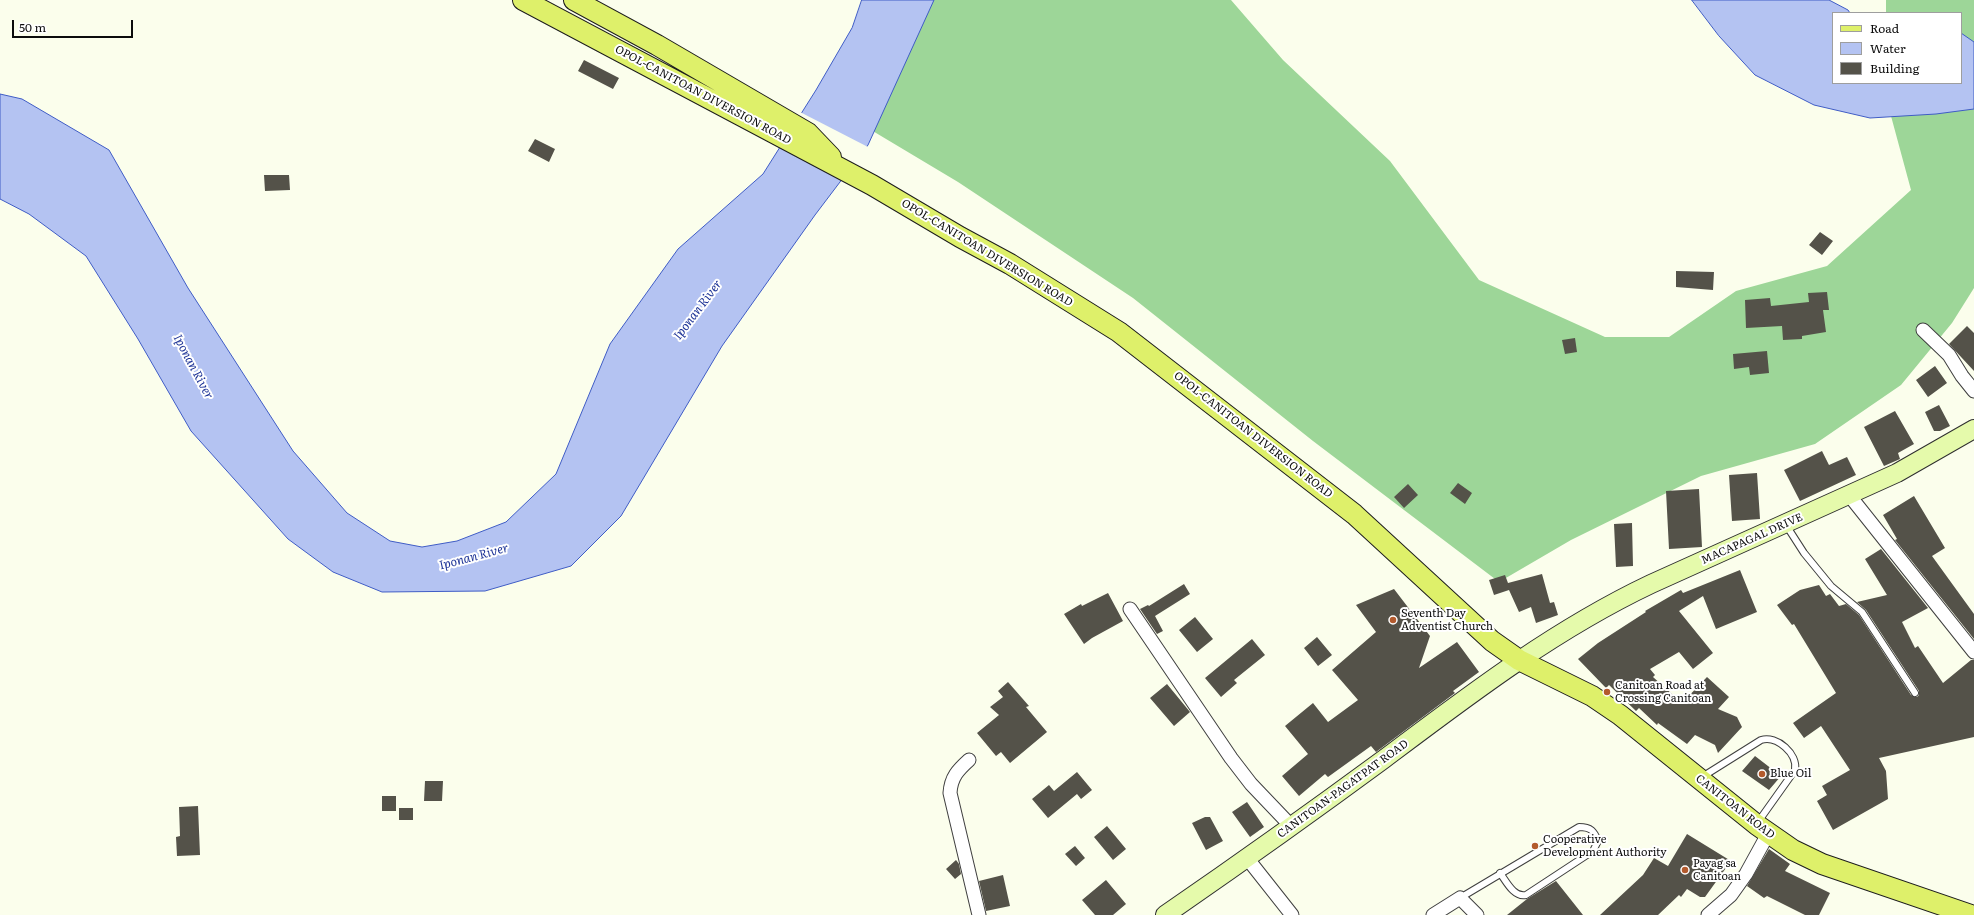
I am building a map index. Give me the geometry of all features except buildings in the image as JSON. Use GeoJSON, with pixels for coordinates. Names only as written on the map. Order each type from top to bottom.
{"type":"FeatureCollection","features":[{"type":"Feature","properties":{"kind":"main road","name":"OPOL-CANITOAN DIVERSION ROAD"},"geometry":{"type":"LineString","coordinates":[[523,0],[777,125],[808,133],[842,169]]}},
{"type":"Feature","properties":{"kind":"main road","name":"OPOL-CANITOAN DIVERSION ROAD"},"geometry":{"type":"LineString","coordinates":[[574,0],[657,45],[842,169],[1010,264],[1119,332],[1354,514],[1492,641],[1525,656]]}},
{"type":"Feature","properties":{"kind":"main road","name":"MACAPAGAL DRIVE"},"geometry":{"type":"LineString","coordinates":[[1525,656],[1564,630],[1617,600],[1897,473],[1974,429]]}},
{"type":"Feature","properties":{"kind":"main road","name":"CANITOAN ROAD"},"geometry":{"type":"LineString","coordinates":[[1525,656],[1592,696],[1645,734],[1762,829],[1793,850],[1822,864],[1971,915]]}},
{"type":"Feature","properties":{"kind":"main road","name":"CANITOAN-PAGATPAT ROAD"},"geometry":{"type":"LineString","coordinates":[[1165,915],[1292,827],[1525,656]]}},
{"type":"Feature","properties":{"kind":"street"},"geometry":{"type":"LineString","coordinates":[[1923,330],[1946,351],[1974,391]]}},
{"type":"Feature","properties":{"kind":"street"},"geometry":{"type":"LineString","coordinates":[[1849,495],[1974,652]]}},
{"type":"Feature","properties":{"kind":"street"},"geometry":{"type":"LineString","coordinates":[[1130,608],[1231,758],[1251,784],[1292,827]]}},
{"type":"Feature","properties":{"kind":"street"},"geometry":{"type":"LineString","coordinates":[[969,760],[956,771],[950,783],[950,793],[979,915]]}},
{"type":"Feature","properties":{"kind":"street"},"geometry":{"type":"LineString","coordinates":[[1708,915],[1731,895],[1746,874],[1762,829]]}},
{"type":"Feature","properties":{"kind":"street"},"geometry":{"type":"LineString","coordinates":[[1247,858],[1292,915]]}},
{"type":"Feature","properties":{"kind":"street"},"geometry":{"type":"LineString","coordinates":[[1433,915],[1460,898],[1477,915]]}},
{"type":"Feature","properties":{"kind":"lane"},"geometry":{"type":"LineString","coordinates":[[1785,524],[1804,553],[1831,586],[1862,612],[1914,692]]}},
{"type":"Feature","properties":{"kind":"lane"},"geometry":{"type":"LineString","coordinates":[[1699,779],[1761,740],[1767,738],[1776,740],[1794,758],[1796,764],[1795,770],[1762,829]]}},
{"type":"Feature","properties":{"kind":"lane"},"geometry":{"type":"LineString","coordinates":[[1460,898],[1500,873],[1579,827],[1588,827],[1594,832],[1598,842],[1593,851],[1526,895],[1522,896],[1517,894],[1500,873]]}},
{"type":"Feature","properties":{"kind":"green space"},"geometry":{"type":"Polygon","coordinates":[[[912,0],[1231,0],[1283,60],[1390,161],[1479,280],[1605,337],[1669,337],[1736,291],[1827,266],[1911,190],[1891,116],[1959,84],[1962,84],[1962,12],[1886,12],[1886,0],[1974,0],[1974,288],[1952,323],[1901,385],[1815,444],[1701,476],[1571,540],[1499,582],[1313,441],[1133,298],[958,182],[861,124],[912,0]]]}},
{"type":"Feature","properties":{"kind":"water","name":"Iponan River"},"geometry":{"type":"Polygon","coordinates":[[[862,0],[934,0],[868,145],[815,215],[722,346],[621,516],[571,566],[485,591],[382,592],[333,572],[288,539],[191,431],[138,339],[86,256],[29,214],[0,199],[0,94],[22,99],[109,150],[188,288],[293,451],[347,513],[390,541],[422,547],[457,541],[506,522],[556,474],[610,344],[678,249],[763,174],[816,90],[852,28],[862,0]]]}},
{"type":"Feature","properties":{"kind":"water"},"geometry":{"type":"Polygon","coordinates":[[[1692,0],[1829,0],[1849,12],[1832,12],[1832,84],[1962,84],[1962,34],[1974,42],[1974,109],[1936,114],[1870,118],[1814,105],[1755,75],[1719,36],[1692,0]]]}},
{"type":"Feature","properties":{"kind":"pier"},"geometry":{"type":"Polygon","coordinates":[[[800,112],[868,147],[843,181],[778,147],[800,112]]]}},
{"type":"Feature","properties":{"kind":"place","name":"Seventh Day Adventist Church"},"geometry":{"type":"Point","coordinates":[1393,620]}},
{"type":"Feature","properties":{"kind":"place","name":"Canitoan Road at Crossing Canitoan"},"geometry":{"type":"Point","coordinates":[1607,692]}},
{"type":"Feature","properties":{"kind":"place","name":"Blue Oil"},"geometry":{"type":"Point","coordinates":[1762,774]}},
{"type":"Feature","properties":{"kind":"place","name":"Cooperative Development Authority"},"geometry":{"type":"Point","coordinates":[1535,846]}},
{"type":"Feature","properties":{"kind":"place","name":"Payag sa Canitoan"},"geometry":{"type":"Point","coordinates":[1685,870]}}]}
